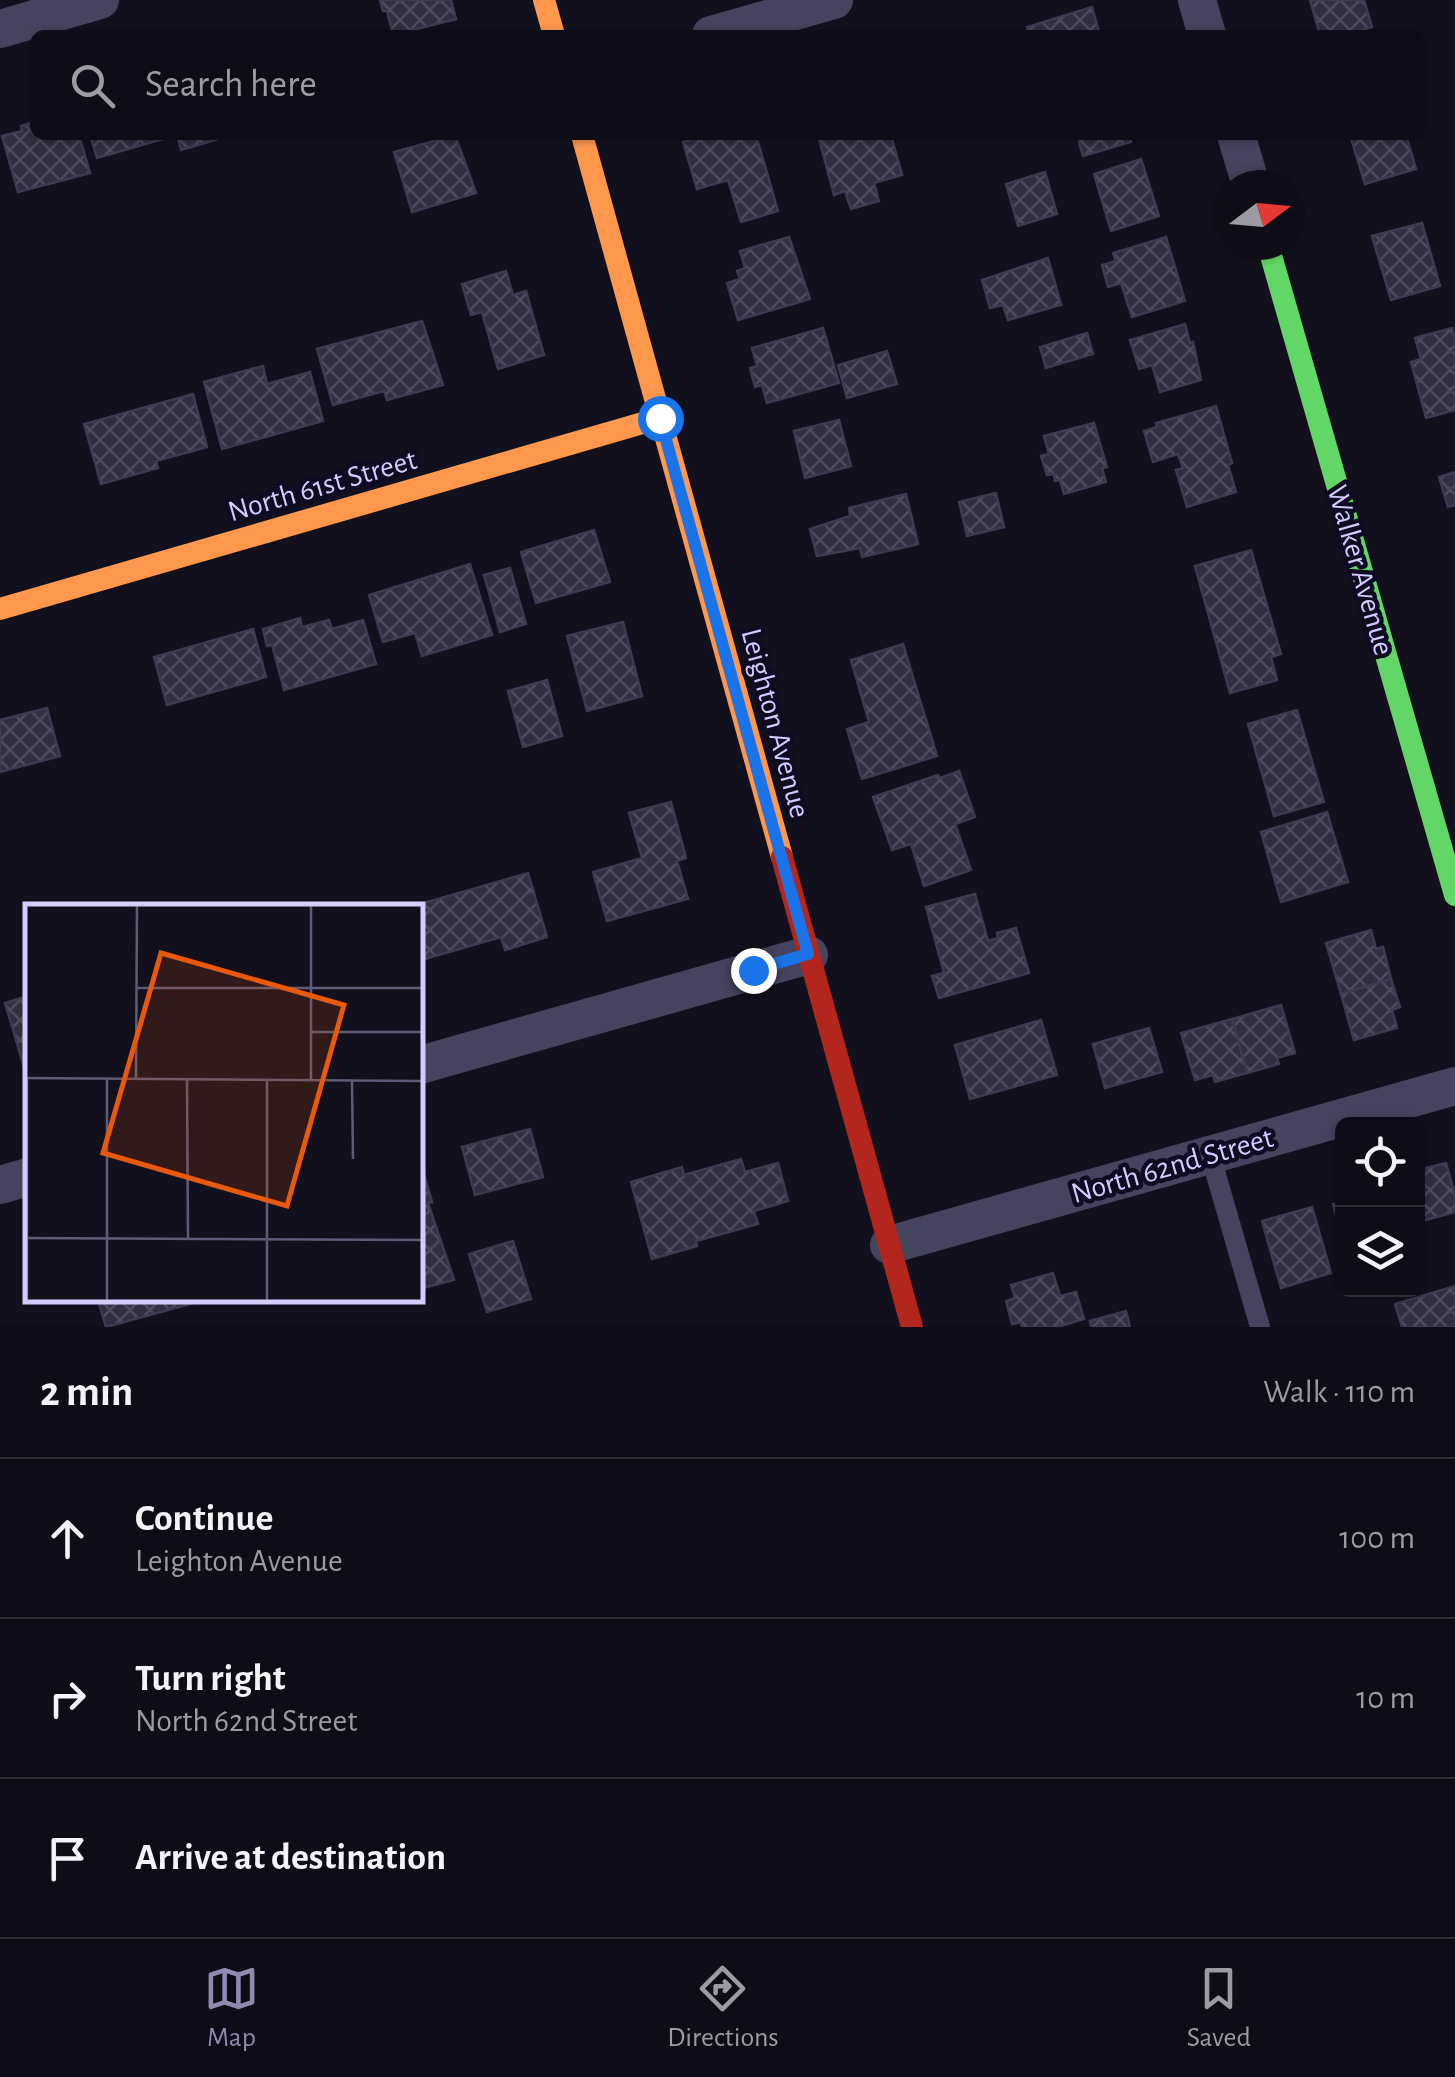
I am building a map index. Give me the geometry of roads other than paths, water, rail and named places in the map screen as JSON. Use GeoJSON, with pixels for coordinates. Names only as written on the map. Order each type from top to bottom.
{"type":"FeatureCollection","features":[{"type":"Feature","properties":{"kind":"street"},"geometry":{"type":"LineString","coordinates":[[0,29],[100,0]]}},
{"type":"Feature","properties":{"kind":"street"},"geometry":{"type":"LineString","coordinates":[[544,0],[553,30]]}},
{"type":"Feature","properties":{"kind":"street"},"geometry":{"type":"LineString","coordinates":[[729,30],[834,0]]}},
{"type":"Feature","properties":{"kind":"street"},"geometry":{"type":"LineString","coordinates":[[1197,0],[1206,30]]}},
{"type":"Feature","properties":{"kind":"street","name":"Leighton Avenue"},"geometry":{"type":"LineString","coordinates":[[583,140],[912,1327]]}},
{"type":"Feature","properties":{"kind":"street"},"geometry":{"type":"LineString","coordinates":[[1237,140],[1246,170]]}},
{"type":"Feature","properties":{"kind":"street","name":"Walker Avenue"},"geometry":{"type":"LineString","coordinates":[[1272,260],[1455,895]]}},
{"type":"Feature","properties":{"kind":"street","name":"North 61st Street"},"geometry":{"type":"LineString","coordinates":[[0,609],[660,418]]}},
{"type":"Feature","properties":{"kind":"street"},"geometry":{"type":"LineString","coordinates":[[422,1064],[808,954]]}},
{"type":"Feature","properties":{"kind":"street","name":"North 62nd Street"},"geometry":{"type":"LineString","coordinates":[[889,1245],[1455,1086]]}},
{"type":"Feature","properties":{"kind":"street"},"geometry":{"type":"LineString","coordinates":[[0,1185],[25,1178]]}},
{"type":"Feature","properties":{"kind":"lane"},"geometry":{"type":"LineString","coordinates":[[1210,1154],[1260,1327]]}}]}
